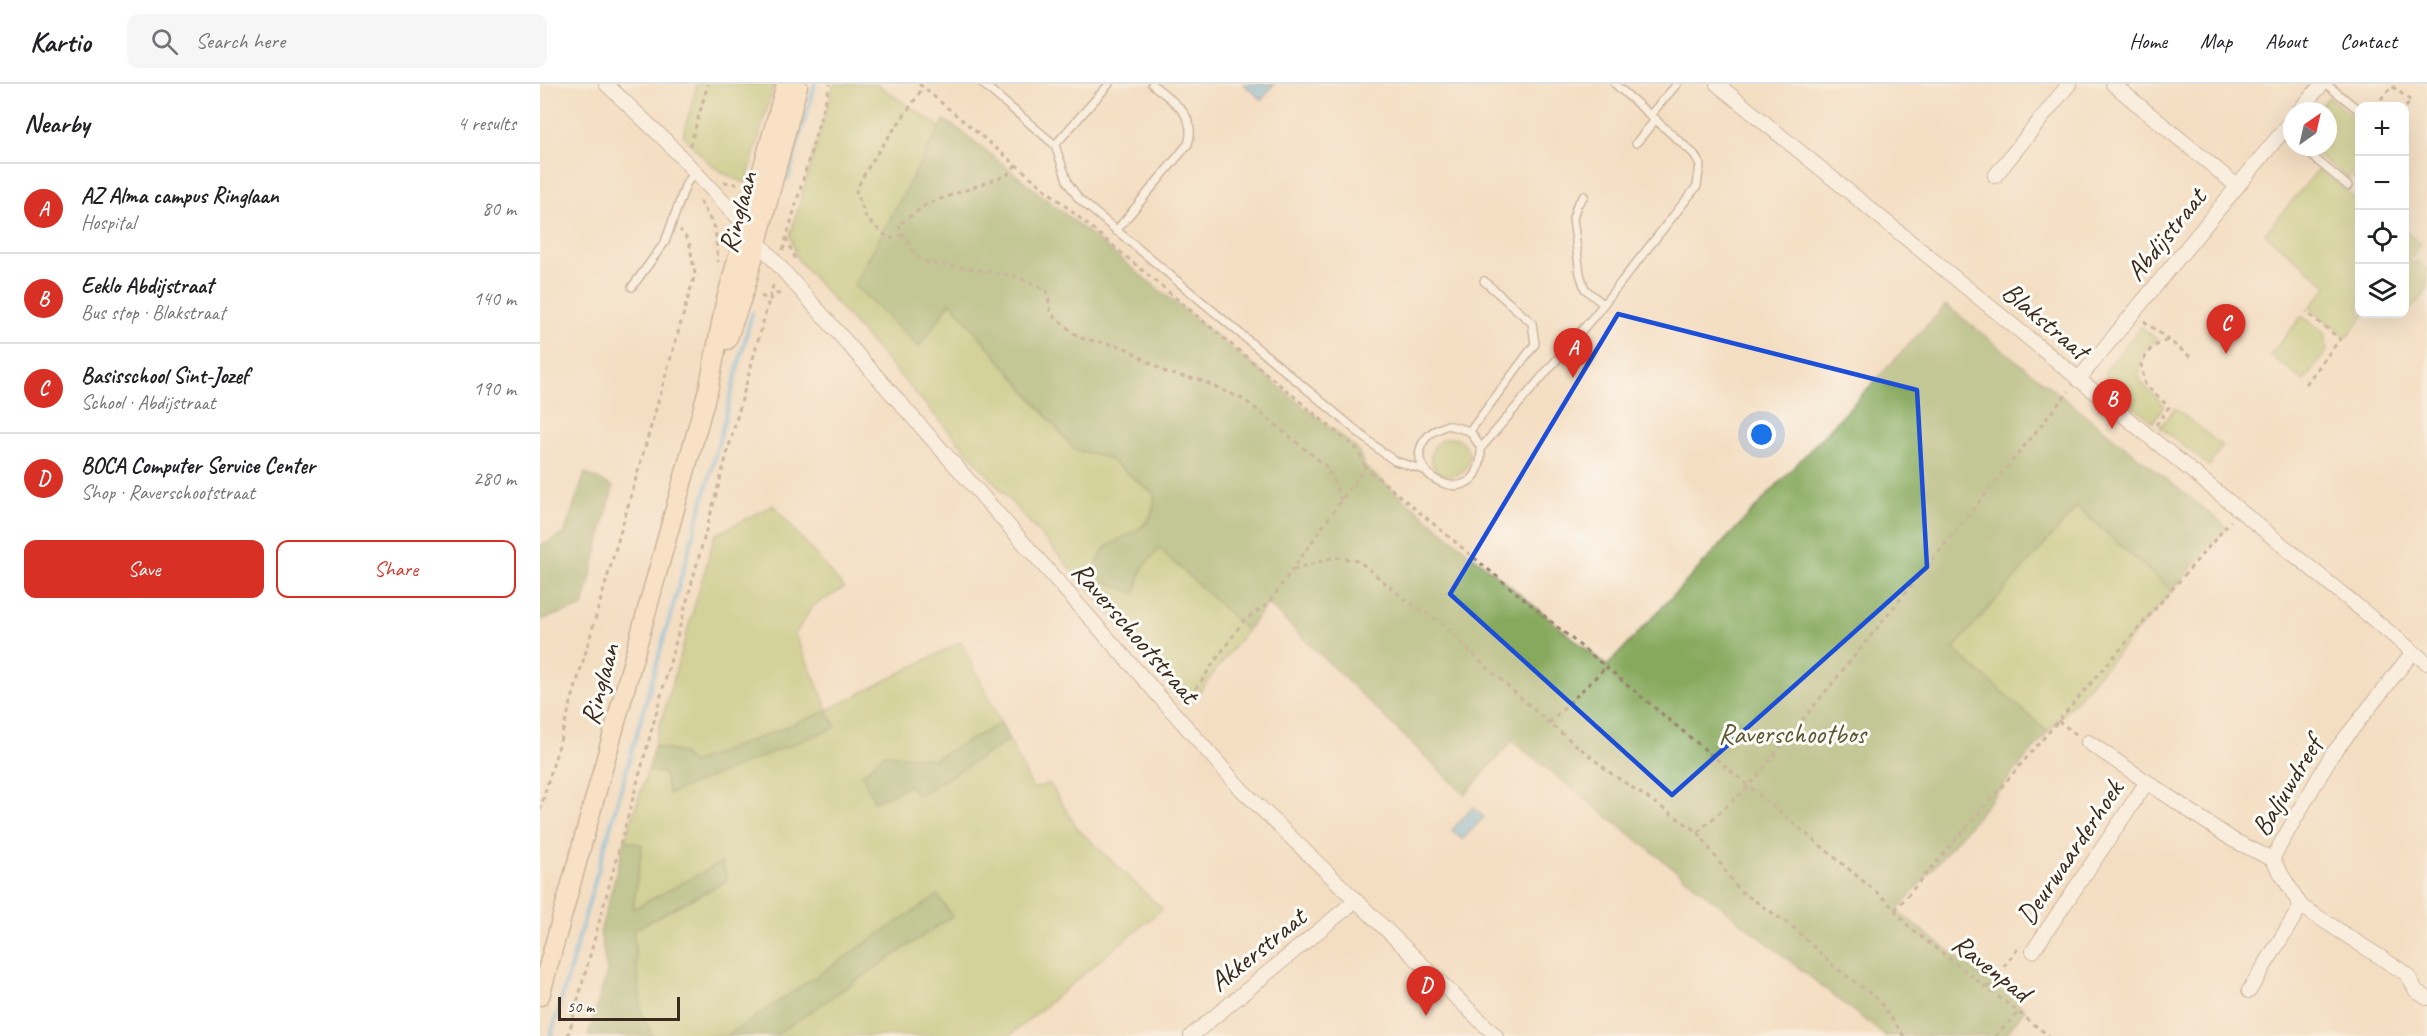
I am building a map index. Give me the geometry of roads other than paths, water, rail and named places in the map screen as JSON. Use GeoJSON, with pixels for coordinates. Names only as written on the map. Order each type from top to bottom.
{"type":"FeatureCollection","features":[{"type":"Feature","properties":{"kind":"main road","name":"Ringlaan"},"geometry":{"type":"LineString","coordinates":[[540,996],[738,284],[745,225],[786,84]]}},
{"type":"Feature","properties":{"kind":"main road","name":"Ringlaan"},"geometry":{"type":"LineString","coordinates":[[738,284],[758,242],[798,84]]}},
{"type":"Feature","properties":{"kind":"street"},"geometry":{"type":"LineString","coordinates":[[606,84],[745,225]]}},
{"type":"Feature","properties":{"kind":"street","name":"Blakstraat"},"geometry":{"type":"LineString","coordinates":[[1717,84],[2427,663]]}},
{"type":"Feature","properties":{"kind":"street"},"geometry":{"type":"LineString","coordinates":[[1995,176],[2069,84]]}},
{"type":"Feature","properties":{"kind":"street"},"geometry":{"type":"LineString","coordinates":[[2113,84],[2237,186]]}},
{"type":"Feature","properties":{"kind":"street"},"geometry":{"type":"LineString","coordinates":[[2307,102],[2324,84]]}},
{"type":"Feature","properties":{"kind":"street","name":"Abdijstraat"},"geometry":{"type":"LineString","coordinates":[[2078,380],[2237,186],[2283,140]]}},
{"type":"Feature","properties":{"kind":"street","name":"Raverschootstraat"},"geometry":{"type":"LineString","coordinates":[[758,242],[1241,789],[1496,1036]]}},
{"type":"Feature","properties":{"kind":"street","name":"Baljuwdreef"},"geometry":{"type":"LineString","coordinates":[[2088,742],[2233,840],[2272,860],[2331,756],[2413,652]]}},
{"type":"Feature","properties":{"kind":"street","name":"Deurwaarderhoek"},"geometry":{"type":"LineString","coordinates":[[2033,951],[2147,782]]}},
{"type":"Feature","properties":{"kind":"street"},"geometry":{"type":"LineString","coordinates":[[2272,860],[2301,906],[2408,975],[2416,991],[2427,998]]}},
{"type":"Feature","properties":{"kind":"street","name":"Akkerstraat"},"geometry":{"type":"LineString","coordinates":[[1191,1036],[1355,901]]}},
{"type":"Feature","properties":{"kind":"street"},"geometry":{"type":"LineString","coordinates":[[2249,991],[2301,906]]}},
{"type":"Feature","properties":{"kind":"lane"},"geometry":{"type":"LineString","coordinates":[[983,84],[1055,144],[1068,183],[1079,199],[1382,452],[1395,461],[1424,470],[1437,483],[1455,486],[1472,478],[1482,462],[1481,448],[1470,431],[1447,425],[1430,434],[1421,451],[1424,470]]}},
{"type":"Feature","properties":{"kind":"lane"},"geometry":{"type":"LineString","coordinates":[[1055,144],[1109,84]]}},
{"type":"Feature","properties":{"kind":"lane"},"geometry":{"type":"LineString","coordinates":[[1116,231],[1188,144],[1192,134],[1191,122],[1185,113],[1152,84]]}},
{"type":"Feature","properties":{"kind":"lane"},"geometry":{"type":"LineString","coordinates":[[1481,448],[1603,304],[1697,186],[1700,165],[1694,154],[1615,84]]}},
{"type":"Feature","properties":{"kind":"lane"},"geometry":{"type":"LineString","coordinates":[[1635,143],[1677,84]]}},
{"type":"Feature","properties":{"kind":"lane"},"geometry":{"type":"LineString","coordinates":[[2324,84],[2355,107]]}},
{"type":"Feature","properties":{"kind":"lane"},"geometry":{"type":"LineString","coordinates":[[2312,156],[2348,186]]}},
{"type":"Feature","properties":{"kind":"lane"},"geometry":{"type":"LineString","coordinates":[[632,287],[665,242],[686,184],[695,172]]}},
{"type":"Feature","properties":{"kind":"lane"},"geometry":{"type":"LineString","coordinates":[[1584,196],[1577,205],[1573,218],[1581,274],[1585,289],[1603,304]]}},
{"type":"Feature","properties":{"kind":"lane"},"geometry":{"type":"LineString","coordinates":[[1470,431],[1535,344],[1532,323],[1484,281]]}},
{"type":"Feature","properties":{"kind":"water"},"geometry":{"type":"Polygon","coordinates":[[[1243,84],[1274,84],[1262,100],[1243,84]]]}},
{"type":"Feature","properties":{"kind":"water"},"geometry":{"type":"Polygon","coordinates":[[[1473,807],[1484,817],[1462,840],[1452,830],[1473,807]]]}},
{"type":"Feature","properties":{"kind":"waterway"},"geometry":{"type":"LineString","coordinates":[[788,179],[815,84]]}},
{"type":"Feature","properties":{"kind":"waterway"},"geometry":{"type":"LineString","coordinates":[[551,1036],[711,472],[752,313]]}},
{"type":"Feature","properties":{"kind":"place","name":"Basisschool Sint-Jozef"},"geometry":{"type":"Point","coordinates":[2226,354]}},
{"type":"Feature","properties":{"kind":"place","name":"AZ Alma campus Ringlaan"},"geometry":{"type":"Point","coordinates":[1573,378]}},
{"type":"Feature","properties":{"kind":"place","name":"Eeklo Abdijstraat"},"geometry":{"type":"Point","coordinates":[2112,429]}},
{"type":"Feature","properties":{"kind":"place","name":"BOCA Computer Service Center"},"geometry":{"type":"Point","coordinates":[1426,1016]}},
{"type":"Feature","properties":{"kind":"park label","name":"Raverschootbos"},"geometry":{"type":"Point","coordinates":[1792,733]}}]}
